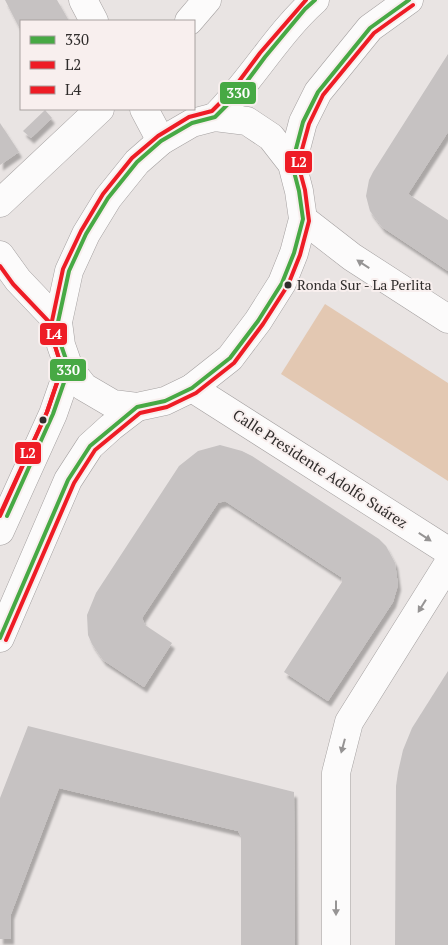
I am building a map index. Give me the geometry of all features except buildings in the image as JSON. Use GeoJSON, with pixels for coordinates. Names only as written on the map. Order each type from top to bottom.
{"type":"FeatureCollection","features":[{"type":"Feature","properties":{"kind":"main road"},"geometry":{"type":"LineString","coordinates":[[83,0],[93,20]]}},
{"type":"Feature","properties":{"kind":"main road"},"geometry":{"type":"LineString","coordinates":[[191,20],[207,0]]}},
{"type":"Feature","properties":{"kind":"main road"},"geometry":{"type":"LineString","coordinates":[[216,117],[236,96],[305,9],[315,0]]}},
{"type":"Feature","properties":{"kind":"main road"},"geometry":{"type":"LineString","coordinates":[[292,164],[303,122],[318,92],[370,28],[409,0]]}},
{"type":"Feature","properties":{"kind":"main road"},"geometry":{"type":"LineString","coordinates":[[0,203],[99,110]]}},
{"type":"Feature","properties":{"kind":"main road"},"geometry":{"type":"LineString","coordinates":[[145,110],[161,141]]}},
{"type":"Feature","properties":{"kind":"main road"},"geometry":{"type":"LineString","coordinates":[[216,117],[247,121],[271,137],[292,164],[300,191],[304,219],[294,253],[282,283],[258,321],[230,358],[192,388],[165,401],[137,407],[113,404],[84,387],[69,368],[61,345],[58,322],[69,271],[86,234],[108,198],[138,162],[161,141],[192,123],[216,117]]}},
{"type":"Feature","properties":{"kind":"main road"},"geometry":{"type":"LineString","coordinates":[[304,219],[352,257],[448,319]]}},
{"type":"Feature","properties":{"kind":"main road"},"geometry":{"type":"LineString","coordinates":[[0,255],[18,280],[58,322]]}},
{"type":"Feature","properties":{"kind":"main road"},"geometry":{"type":"LineString","coordinates":[[0,532],[53,414],[69,368]]}},
{"type":"Feature","properties":{"kind":"main road","name":"Calle Presidente Adolfo Suárez"},"geometry":{"type":"LineString","coordinates":[[192,388],[448,551]]}},
{"type":"Feature","properties":{"kind":"main road"},"geometry":{"type":"LineString","coordinates":[[0,638],[68,480],[90,446],[137,407]]}},
{"type":"Feature","properties":{"kind":"main road"},"geometry":{"type":"LineString","coordinates":[[336,945],[336,773],[350,722],[448,564]]}},
{"type":"Feature","properties":{"kind":"shaded area"},"geometry":{"type":"Polygon","coordinates":[[[325,304],[448,383],[448,481],[281,374],[325,304]]]}},
{"type":"Feature","properties":{"kind":"transit line","name":"L4"},"geometry":{"type":"LineString","coordinates":[[0,516],[47,412],[62,368],[55,346],[52,321],[63,269],[81,231],[103,194],[132,158],[158,136],[189,117],[212,111],[231,92],[260,53],[306,0]]}},
{"type":"Feature","properties":{"kind":"transit line","name":"330"},"geometry":{"type":"LineString","coordinates":[[7,516],[53,414],[69,368],[61,345],[58,322],[69,271],[86,234],[108,198],[137,162],[161,141],[192,123],[215,117],[236,96],[265,57],[305,9],[315,0]]}},
{"type":"Feature","properties":{"kind":"transit line","name":"330"},"geometry":{"type":"LineString","coordinates":[[0,638],[68,480],[90,446],[137,407],[165,401],[192,388],[230,358],[258,321],[282,283],[294,253],[303,219],[299,191],[292,164],[303,122],[318,92],[370,28],[409,0]]}},
{"type":"Feature","properties":{"kind":"transit line","name":"L2"},"geometry":{"type":"LineString","coordinates":[[6,640],[74,483],[95,450],[140,413],[167,407],[196,393],[234,363],[263,324],[288,285],[300,255],[309,221],[305,190],[298,164],[309,124],[323,95],[374,33],[413,5]]}},
{"type":"Feature","properties":{"kind":"transit line","name":"L2"},"geometry":{"type":"LineString","coordinates":[[0,266],[13,284],[52,325],[55,346],[62,368],[47,412],[1,512]]}},
{"type":"Feature","properties":{"kind":"place","name":"Ronda Sur - La Perlita"},"geometry":{"type":"Point","coordinates":[288,285]}}]}
